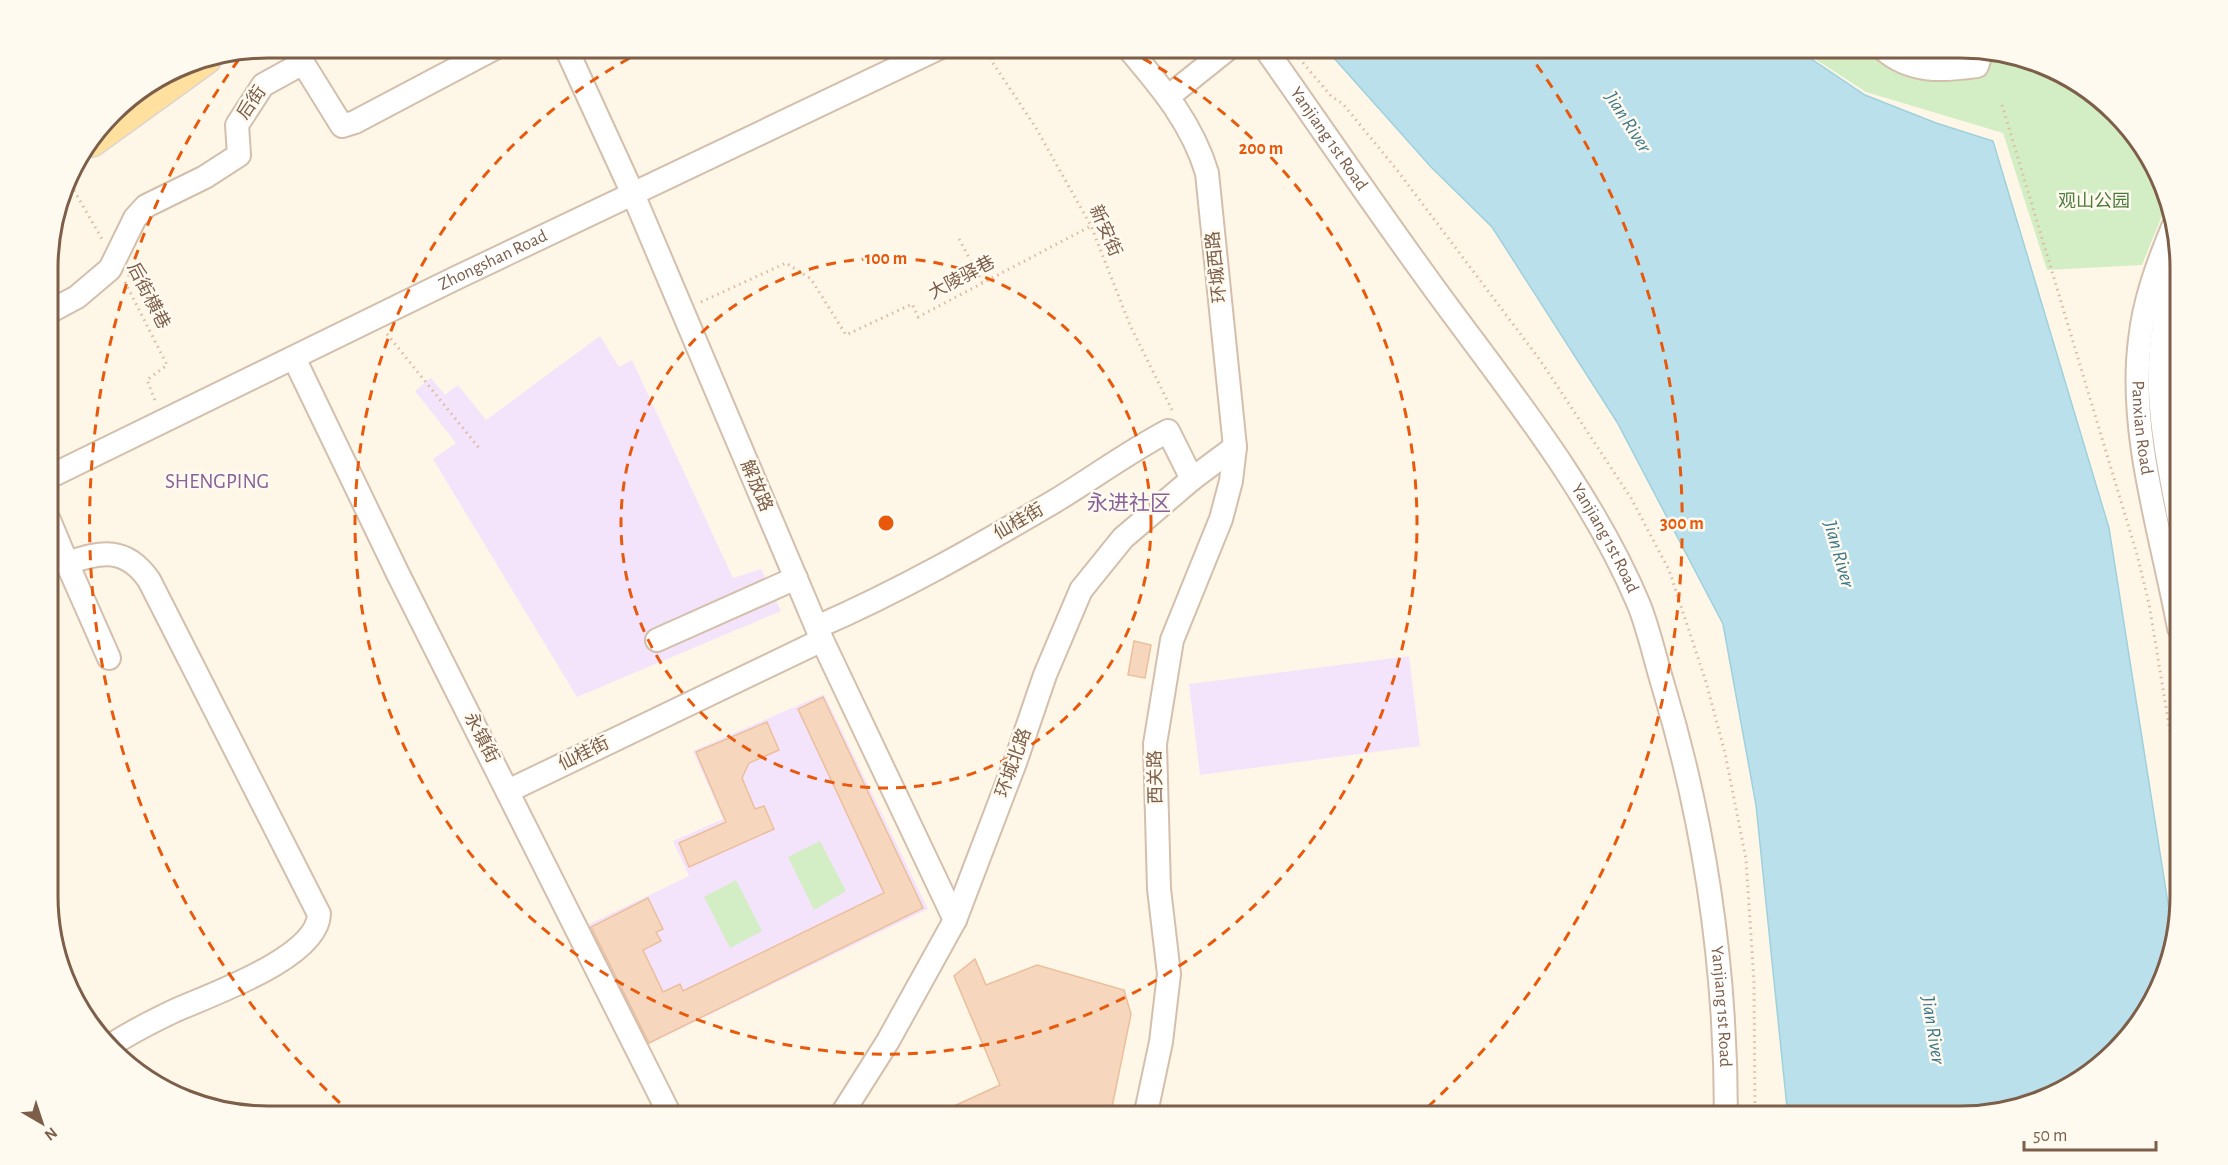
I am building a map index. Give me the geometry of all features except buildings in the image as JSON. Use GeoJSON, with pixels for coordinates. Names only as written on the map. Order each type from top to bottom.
{"type":"FeatureCollection","features":[{"type":"Feature","properties":{"kind":"main road"},"geometry":{"type":"LineString","coordinates":[[116,124],[185,75]]}},
{"type":"Feature","properties":{"kind":"street","name":"后街"},"geometry":{"type":"LineString","coordinates":[[59,307],[77,297],[110,269],[135,218],[146,206],[206,177],[239,155],[237,125],[263,85],[274,78],[303,63],[342,126],[355,122],[476,58]]}},
{"type":"Feature","properties":{"kind":"street","name":"解放路"},"geometry":{"type":"LineString","coordinates":[[571,58],[633,194],[820,633],[955,920]]}},
{"type":"Feature","properties":{"kind":"street","name":"Zhongshan Road"},"geometry":{"type":"LineString","coordinates":[[59,472],[374,318],[918,58]]}},
{"type":"Feature","properties":{"kind":"street","name":"环城西路"},"geometry":{"type":"LineString","coordinates":[[1137,58],[1169,96],[1194,138],[1207,173],[1235,447]]}},
{"type":"Feature","properties":{"kind":"street"},"geometry":{"type":"LineString","coordinates":[[1169,96],[1216,58]]}},
{"type":"Feature","properties":{"kind":"street","name":"Yanjiang 1st Road"},"geometry":{"type":"LineString","coordinates":[[1272,58],[1534,425],[1592,514],[1640,607],[1673,717],[1703,843],[1726,1045],[1726,1106]]}},
{"type":"Feature","properties":{"kind":"street"},"geometry":{"type":"LineString","coordinates":[[1896,58],[1918,68],[1943,71],[1977,66],[1979,59]]}},
{"type":"Feature","properties":{"kind":"street","name":"Panxian Road"},"geometry":{"type":"LineString","coordinates":[[2168,240],[2161,255],[2148,300],[2140,340],[2138,382],[2149,476],[2170,582]]}},
{"type":"Feature","properties":{"kind":"street","name":"Panxian Road"},"geometry":{"type":"LineString","coordinates":[[2170,296],[2160,347],[2158,394],[2170,473]]}},
{"type":"Feature","properties":{"kind":"street","name":"永镇街"},"geometry":{"type":"LineString","coordinates":[[294,358],[398,574],[666,1106]]}},
{"type":"Feature","properties":{"kind":"street"},"geometry":{"type":"LineString","coordinates":[[1168,431],[1192,479]]}},
{"type":"Feature","properties":{"kind":"street","name":"仙桂街"},"geometry":{"type":"LineString","coordinates":[[508,791],[820,633],[911,584],[1058,499],[1125,454],[1168,431]]}},
{"type":"Feature","properties":{"kind":"street","name":"环城北路"},"geometry":{"type":"LineString","coordinates":[[847,1106],[888,1041],[955,920],[1016,760],[1045,675],[1081,590],[1123,538],[1192,479],[1235,447]]}},
{"type":"Feature","properties":{"kind":"street","name":"西关路"},"geometry":{"type":"LineString","coordinates":[[1147,1106],[1161,1042],[1169,974],[1159,888],[1155,744],[1172,640],[1221,519],[1231,481],[1235,447]]}},
{"type":"Feature","properties":{"kind":"street"},"geometry":{"type":"LineString","coordinates":[[59,543],[109,658]]}},
{"type":"Feature","properties":{"kind":"street"},"geometry":{"type":"LineString","coordinates":[[67,563],[108,553],[131,560],[142,571],[215,706],[319,914],[312,933],[285,957],[149,1023],[117,1041]]}},
{"type":"Feature","properties":{"kind":"street"},"geometry":{"type":"LineString","coordinates":[[657,640],[796,578]]}},
{"type":"Feature","properties":{"kind":"path","name":"新安街"},"geometry":{"type":"LineString","coordinates":[[990,58],[1036,128],[1091,226],[1130,325],[1178,423],[1168,431]]}},
{"type":"Feature","properties":{"kind":"path"},"geometry":{"type":"LineString","coordinates":[[2001,105],[2138,558],[2149,604],[2170,731]]}},
{"type":"Feature","properties":{"kind":"path","name":"后街横巷"},"geometry":{"type":"LineString","coordinates":[[73,190],[114,261],[167,364],[147,380],[165,421]]}},
{"type":"Feature","properties":{"kind":"path","name":"大陵驿巷"},"geometry":{"type":"LineString","coordinates":[[682,310],[786,263],[811,279],[846,335],[912,304],[918,317],[1091,226]]}},
{"type":"Feature","properties":{"kind":"path"},"geometry":{"type":"LineString","coordinates":[[959,239],[982,282]]}},
{"type":"Feature","properties":{"kind":"path"},"geometry":{"type":"LineString","coordinates":[[374,318],[479,448]]}},
{"type":"Feature","properties":{"kind":"shaded area"},"geometry":{"type":"Polygon","coordinates":[[[600,336],[619,367],[632,360],[733,578],[761,569],[781,611],[577,697],[433,459],[456,443],[415,391],[431,378],[445,395],[458,385],[486,420],[600,336]]]}},
{"type":"Feature","properties":{"kind":"shaded area"},"geometry":{"type":"Polygon","coordinates":[[[1409,656],[1420,746],[1200,775],[1189,684],[1409,656]]]}},
{"type":"Feature","properties":{"kind":"shaded area"},"geometry":{"type":"Polygon","coordinates":[[[824,694],[928,909],[643,1047],[585,926],[689,876],[673,841],[723,819],[693,751],[824,694]]]}},
{"type":"Feature","properties":{"kind":"green space","name":"观山公园"},"geometry":{"type":"Polygon","coordinates":[[[1813,58],[1987,60],[2040,74],[2076,94],[2117,130],[2141,163],[2154,188],[2162,215],[2142,265],[2047,270],[2003,133],[1866,92],[1813,58]]]}},
{"type":"Feature","properties":{"kind":"green space"},"geometry":{"type":"Polygon","coordinates":[[[820,841],[846,891],[814,910],[788,857],[820,841]]]}},
{"type":"Feature","properties":{"kind":"green space"},"geometry":{"type":"Polygon","coordinates":[[[736,880],[762,931],[730,948],[704,897],[736,880]]]}},
{"type":"Feature","properties":{"kind":"water","name":"Jian River"},"geometry":{"type":"Polygon","coordinates":[[[1334,58],[1810,58],[1865,95],[1936,123],[1993,141],[2109,528],[2169,910],[2162,951],[2148,990],[2117,1035],[2076,1071],[2053,1085],[2027,1095],[1974,1106],[1787,1106],[1756,805],[1723,624],[1617,422],[1492,227],[1431,167],[1334,58]]]}},
{"type":"Feature","properties":{"kind":"district","name":"SHENGPING"},"geometry":{"type":"Point","coordinates":[217,481]}},
{"type":"Feature","properties":{"kind":"district","name":"永进社区"},"geometry":{"type":"Point","coordinates":[1129,503]}}]}
